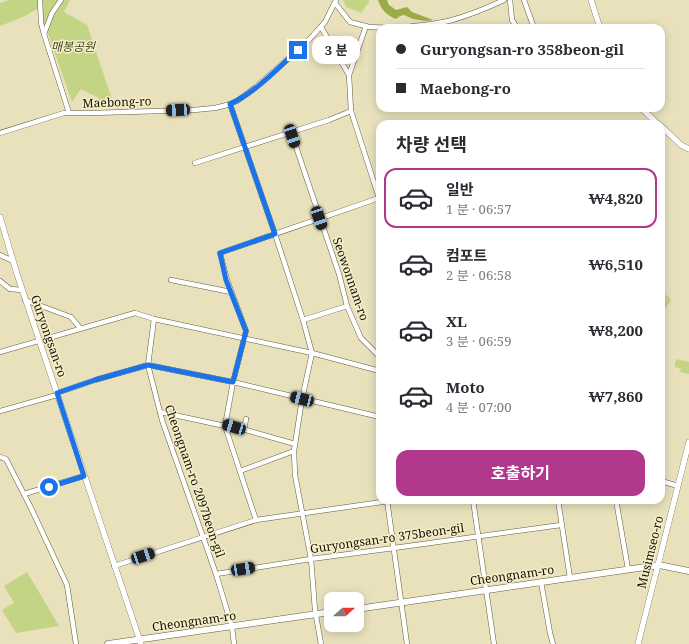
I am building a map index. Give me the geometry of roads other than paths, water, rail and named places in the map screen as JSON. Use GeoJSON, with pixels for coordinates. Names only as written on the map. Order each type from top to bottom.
{"type":"FeatureCollection","features":[{"type":"Feature","properties":{"kind":"main road","name":"Cheongnam-ro"},"geometry":{"type":"LineString","coordinates":[[364,608],[659,565],[689,571]]}},
{"type":"Feature","properties":{"kind":"main road","name":"Cheongnam-ro"},"geometry":{"type":"LineString","coordinates":[[108,644],[140,642],[324,613]]}},
{"type":"Feature","properties":{"kind":"street"},"geometry":{"type":"LineString","coordinates":[[40,0],[41,23],[69,113]]}},
{"type":"Feature","properties":{"kind":"street"},"geometry":{"type":"LineString","coordinates":[[44,34],[52,13],[61,0]]}},
{"type":"Feature","properties":{"kind":"street"},"geometry":{"type":"LineString","coordinates":[[434,24],[479,12],[504,0]]}},
{"type":"Feature","properties":{"kind":"street"},"geometry":{"type":"LineString","coordinates":[[510,0],[512,20],[515,24]]}},
{"type":"Feature","properties":{"kind":"street"},"geometry":{"type":"LineString","coordinates":[[524,0],[533,24]]}},
{"type":"Feature","properties":{"kind":"street"},"geometry":{"type":"LineString","coordinates":[[591,0],[599,24]]}},
{"type":"Feature","properties":{"kind":"street"},"geometry":{"type":"LineString","coordinates":[[335,2],[350,22],[376,27]]}},
{"type":"Feature","properties":{"kind":"street","name":"Maebong-ro"},"geometry":{"type":"LineString","coordinates":[[0,133],[53,116],[69,113],[92,114],[194,110],[214,108],[230,104],[247,94],[307,42],[325,22],[335,2]]}},
{"type":"Feature","properties":{"kind":"street"},"geometry":{"type":"LineString","coordinates":[[366,26],[349,75],[351,110],[376,189]]}},
{"type":"Feature","properties":{"kind":"street"},"geometry":{"type":"LineString","coordinates":[[321,27],[349,75]]}},
{"type":"Feature","properties":{"kind":"street"},"geometry":{"type":"LineString","coordinates":[[230,104],[275,234],[303,320],[312,353],[302,399],[294,451],[295,475],[311,558],[316,614],[321,644]]}},
{"type":"Feature","properties":{"kind":"street"},"geometry":{"type":"LineString","coordinates":[[195,163],[329,120],[351,110]]}},
{"type":"Feature","properties":{"kind":"street"},"geometry":{"type":"LineString","coordinates":[[645,112],[654,120]]}},
{"type":"Feature","properties":{"kind":"street"},"geometry":{"type":"LineString","coordinates":[[665,130],[681,145],[689,149]]}},
{"type":"Feature","properties":{"kind":"street","name":"Seowonnam-ro"},"geometry":{"type":"LineString","coordinates":[[291,132],[339,274],[347,306],[361,338],[376,353]]}},
{"type":"Feature","properties":{"kind":"street"},"geometry":{"type":"LineString","coordinates":[[256,520],[225,425],[233,382],[246,331],[226,280],[220,253],[376,199]]}},
{"type":"Feature","properties":{"kind":"street","name":"Guryongsan-ro"},"geometry":{"type":"LineString","coordinates":[[0,217],[12,261],[140,642]]}},
{"type":"Feature","properties":{"kind":"street"},"geometry":{"type":"LineString","coordinates":[[0,255],[12,261]]}},
{"type":"Feature","properties":{"kind":"street"},"geometry":{"type":"LineString","coordinates":[[172,280],[231,292]]}},
{"type":"Feature","properties":{"kind":"street"},"geometry":{"type":"LineString","coordinates":[[0,281],[10,288],[22,290]]}},
{"type":"Feature","properties":{"kind":"street"},"geometry":{"type":"LineString","coordinates":[[26,300],[71,317],[80,328]]}},
{"type":"Feature","properties":{"kind":"street"},"geometry":{"type":"LineString","coordinates":[[303,320],[347,306]]}},
{"type":"Feature","properties":{"kind":"street"},"geometry":{"type":"LineString","coordinates":[[0,352],[135,313],[154,319],[312,353],[376,370]]}},
{"type":"Feature","properties":{"kind":"street"},"geometry":{"type":"LineString","coordinates":[[148,365],[154,319]]}},
{"type":"Feature","properties":{"kind":"street"},"geometry":{"type":"LineString","coordinates":[[0,411],[57,394],[95,380],[148,365],[233,382],[376,416]]}},
{"type":"Feature","properties":{"kind":"street","name":"Cheongnam-ro 2097beon-gil"},"geometry":{"type":"LineString","coordinates":[[148,365],[160,412],[216,574],[232,627],[234,644]]}},
{"type":"Feature","properties":{"kind":"street"},"geometry":{"type":"LineString","coordinates":[[160,412],[225,425],[295,444]]}},
{"type":"Feature","properties":{"kind":"street"},"geometry":{"type":"LineString","coordinates":[[244,430],[246,419]]}},
{"type":"Feature","properties":{"kind":"street","name":"Musimseo-ro"},"geometry":{"type":"LineString","coordinates":[[638,644],[689,442]]}},
{"type":"Feature","properties":{"kind":"street"},"geometry":{"type":"LineString","coordinates":[[240,471],[294,451]]}},
{"type":"Feature","properties":{"kind":"street"},"geometry":{"type":"LineString","coordinates":[[0,457],[6,459],[68,585],[76,644]]}},
{"type":"Feature","properties":{"kind":"street"},"geometry":{"type":"LineString","coordinates":[[24,494],[84,476]]}},
{"type":"Feature","properties":{"kind":"street"},"geometry":{"type":"LineString","coordinates":[[665,483],[678,486]]}},
{"type":"Feature","properties":{"kind":"street"},"geometry":{"type":"LineString","coordinates":[[114,566],[256,520],[376,503]]}},
{"type":"Feature","properties":{"kind":"street"},"geometry":{"type":"LineString","coordinates":[[387,504],[407,644]]}},
{"type":"Feature","properties":{"kind":"street"},"geometry":{"type":"LineString","coordinates":[[474,504],[494,644]]}},
{"type":"Feature","properties":{"kind":"street"},"geometry":{"type":"LineString","coordinates":[[558,504],[570,578]]}},
{"type":"Feature","properties":{"kind":"street"},"geometry":{"type":"LineString","coordinates":[[617,504],[628,570]]}},
{"type":"Feature","properties":{"kind":"street","name":"Guryongsan-ro 375beon-gil"},"geometry":{"type":"LineString","coordinates":[[216,574],[311,558],[561,525]]}},
{"type":"Feature","properties":{"kind":"street"},"geometry":{"type":"LineString","coordinates":[[541,582],[553,644]]}},
{"type":"Feature","properties":{"kind":"park label","name":"매봉공원"},"geometry":{"type":"Point","coordinates":[73,46]}}]}
